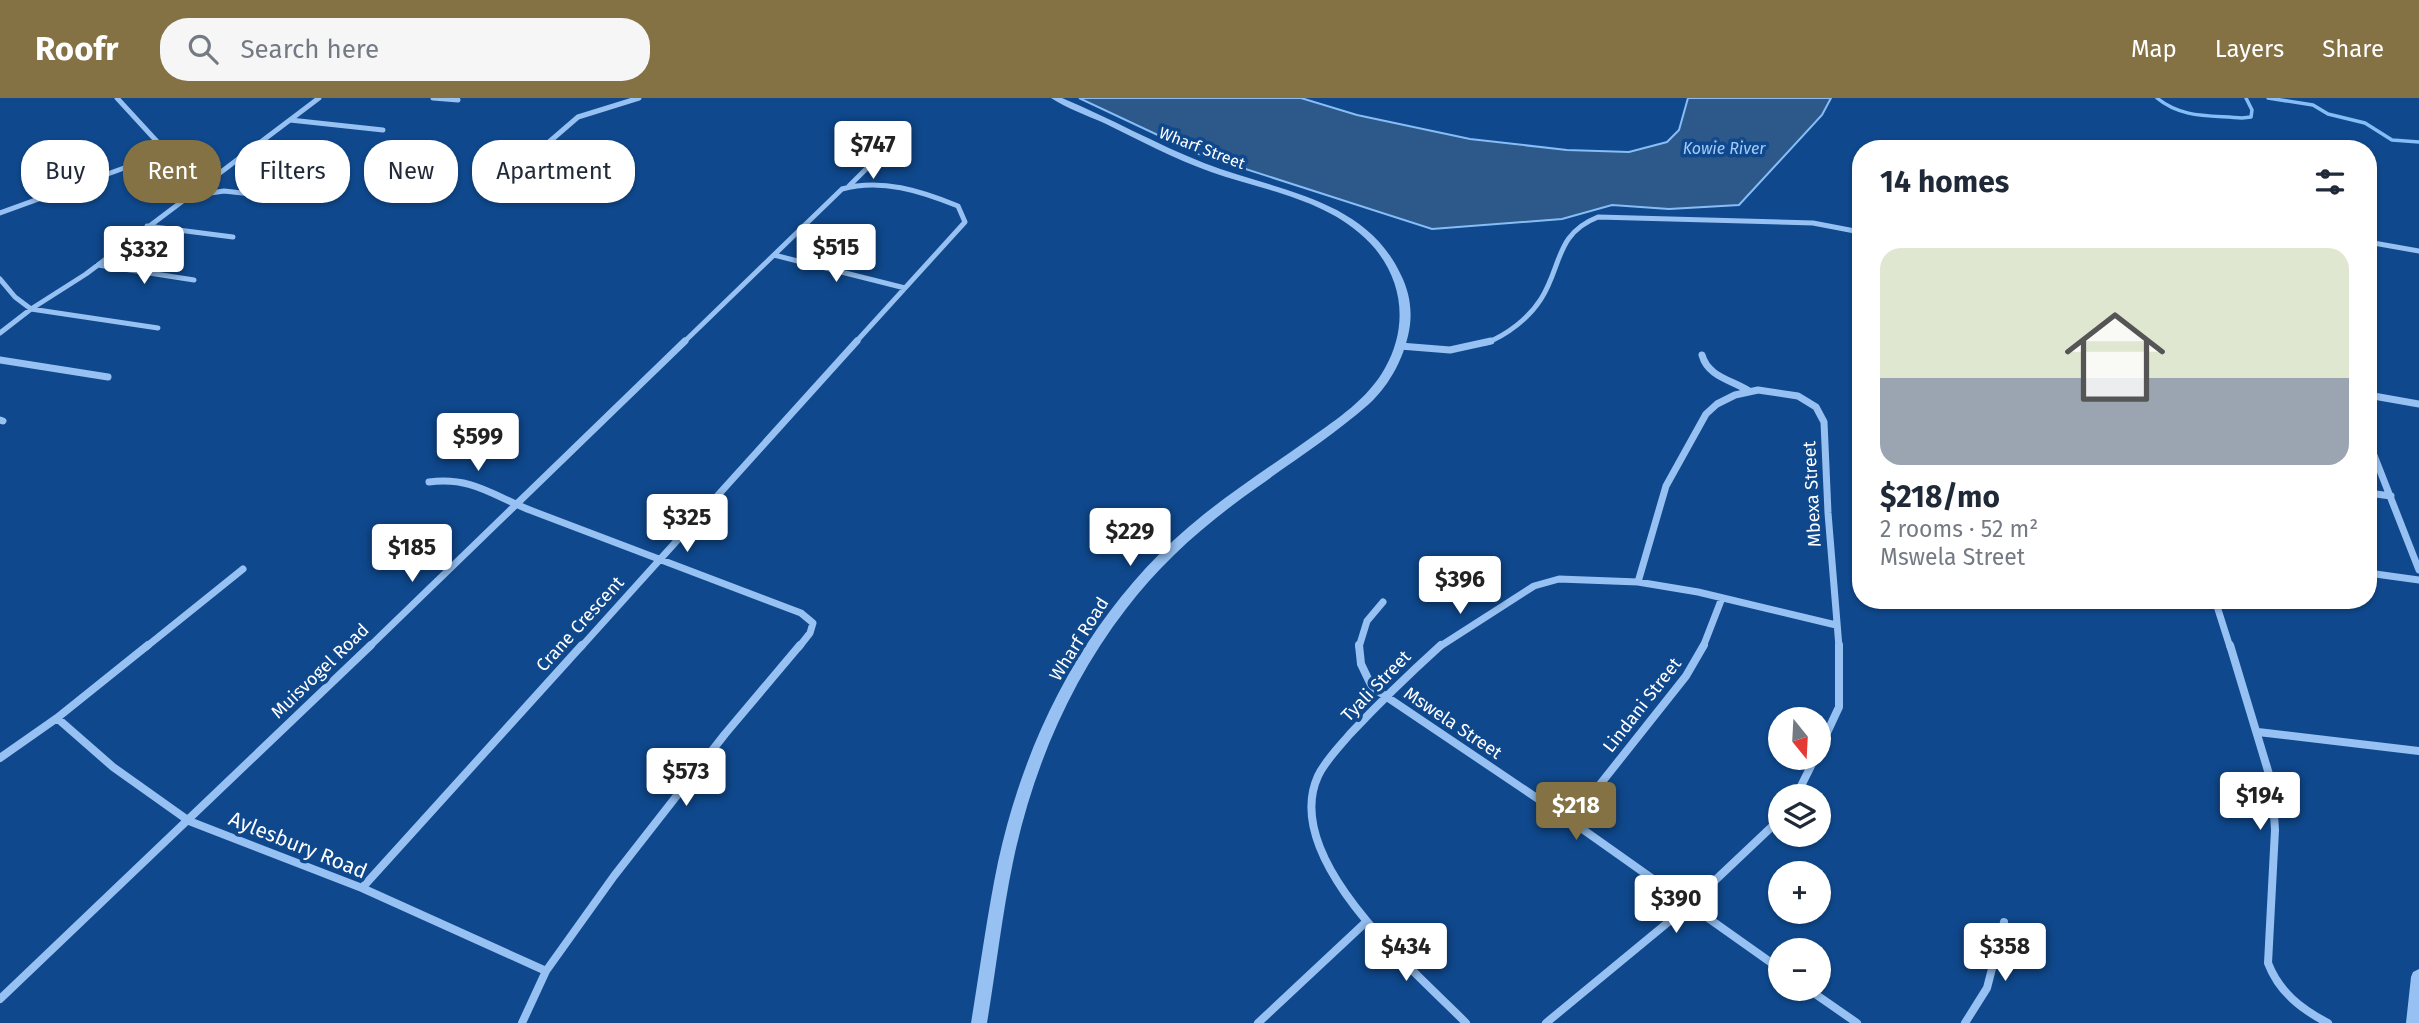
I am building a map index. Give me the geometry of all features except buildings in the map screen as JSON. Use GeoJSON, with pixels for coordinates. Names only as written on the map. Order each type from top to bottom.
{"type":"FeatureCollection","features":[{"type":"Feature","properties":{"kind":"street"},"geometry":{"type":"LineString","coordinates":[[0,213],[159,155],[162,147],[117,98]]}},
{"type":"Feature","properties":{"kind":"street"},"geometry":{"type":"LineString","coordinates":[[262,140],[319,98]]}},
{"type":"Feature","properties":{"kind":"street"},"geometry":{"type":"LineString","coordinates":[[433,98],[458,100]]}},
{"type":"Feature","properties":{"kind":"street"},"geometry":{"type":"LineString","coordinates":[[551,140],[578,117],[639,98]]}},
{"type":"Feature","properties":{"kind":"street","name":"Wharf Street"},"geometry":{"type":"LineString","coordinates":[[1055,98],[1189,160],[1331,210]]}},
{"type":"Feature","properties":{"kind":"street"},"geometry":{"type":"LineString","coordinates":[[289,120],[383,131]]}},
{"type":"Feature","properties":{"kind":"street","name":"Muisvogel Road"},"geometry":{"type":"LineString","coordinates":[[0,999],[189,821],[879,156]]}},
{"type":"Feature","properties":{"kind":"street"},"geometry":{"type":"LineString","coordinates":[[221,170],[235,160]]}},
{"type":"Feature","properties":{"kind":"street","name":"Crane Crescent"},"geometry":{"type":"LineString","coordinates":[[362,888],[965,222],[962,210],[949,202],[892,186],[873,184],[845,188]]}},
{"type":"Feature","properties":{"kind":"street"},"geometry":{"type":"LineString","coordinates":[[0,333],[98,265],[178,203]]}},
{"type":"Feature","properties":{"kind":"street","name":"Wharf Road"},"geometry":{"type":"LineString","coordinates":[[979,1023],[1006,860],[1020,805],[1047,729],[1088,654],[1126,598],[1174,547],[1368,399],[1385,378],[1401,346],[1408,316],[1402,282],[1375,243],[1331,210]]}},
{"type":"Feature","properties":{"kind":"street"},"geometry":{"type":"LineString","coordinates":[[1401,346],[1429,350],[1478,348],[1511,330],[1541,300],[1570,233],[1581,223],[1598,217],[1813,223],[1852,230]]}},
{"type":"Feature","properties":{"kind":"street"},"geometry":{"type":"LineString","coordinates":[[147,226],[233,237]]}},
{"type":"Feature","properties":{"kind":"street"},"geometry":{"type":"LineString","coordinates":[[2377,244],[2419,251]]}},
{"type":"Feature","properties":{"kind":"street"},"geometry":{"type":"LineString","coordinates":[[774,255],[905,288]]}},
{"type":"Feature","properties":{"kind":"street"},"geometry":{"type":"LineString","coordinates":[[98,265],[194,280]]}},
{"type":"Feature","properties":{"kind":"street"},"geometry":{"type":"LineString","coordinates":[[0,279],[15,297],[31,309],[158,328]]}},
{"type":"Feature","properties":{"kind":"street"},"geometry":{"type":"LineString","coordinates":[[1702,355],[1703,364],[1708,370],[1737,382],[1749,391]]}},
{"type":"Feature","properties":{"kind":"street"},"geometry":{"type":"LineString","coordinates":[[0,360],[108,377]]}},
{"type":"Feature","properties":{"kind":"street","name":"Mbexa Street"},"geometry":{"type":"LineString","coordinates":[[1638,582],[1666,486],[1706,414],[1717,404],[1749,391],[1798,396],[1816,407],[1825,422],[1836,625],[1840,642],[1839,707],[1831,724]]}},
{"type":"Feature","properties":{"kind":"street"},"geometry":{"type":"LineString","coordinates":[[2377,397],[2419,404]]}},
{"type":"Feature","properties":{"kind":"street"},"geometry":{"type":"LineString","coordinates":[[2377,462],[2419,570]]}},
{"type":"Feature","properties":{"kind":"street"},"geometry":{"type":"LineString","coordinates":[[429,482],[447,479],[503,496],[514,505],[662,558],[705,579],[802,613],[813,623],[810,633],[718,742],[614,876],[546,971],[522,1023]]}},
{"type":"Feature","properties":{"kind":"street"},"geometry":{"type":"LineString","coordinates":[[2377,494],[2391,496]]}},
{"type":"Feature","properties":{"kind":"street"},"geometry":{"type":"LineString","coordinates":[[0,758],[57,718],[243,569]]}},
{"type":"Feature","properties":{"kind":"street"},"geometry":{"type":"LineString","coordinates":[[2377,574],[2419,580]]}},
{"type":"Feature","properties":{"kind":"street","name":"Tyali Street"},"geometry":{"type":"LineString","coordinates":[[1466,1023],[1366,922],[1320,854],[1313,822],[1313,795],[1318,776],[1385,696],[1442,644],[1541,583],[1569,578],[1638,582],[1836,625]]}},
{"type":"Feature","properties":{"kind":"street","name":"Lindani Street"},"geometry":{"type":"LineString","coordinates":[[1571,821],[1686,676],[1704,644],[1721,598]]}},
{"type":"Feature","properties":{"kind":"street","name":"Mswela Street"},"geometry":{"type":"LineString","coordinates":[[1383,602],[1367,619],[1358,638],[1357,647],[1366,678],[1372,687],[1571,821],[1768,961]]}},
{"type":"Feature","properties":{"kind":"street"},"geometry":{"type":"LineString","coordinates":[[2218,609],[2270,773],[2274,813],[2268,963],[2274,977],[2294,1002],[2328,1023]]}},
{"type":"Feature","properties":{"kind":"street","name":"Aylesbury Road"},"geometry":{"type":"LineString","coordinates":[[57,718],[113,767],[189,821],[362,888],[546,971]]}},
{"type":"Feature","properties":{"kind":"street"},"geometry":{"type":"LineString","coordinates":[[2258,733],[2419,751]]}},
{"type":"Feature","properties":{"kind":"street"},"geometry":{"type":"LineString","coordinates":[[1546,1023],[1689,905],[1768,830]]}},
{"type":"Feature","properties":{"kind":"street"},"geometry":{"type":"LineString","coordinates":[[1258,1023],[1366,922]]}},
{"type":"Feature","properties":{"kind":"street"},"geometry":{"type":"LineString","coordinates":[[1965,1023],[1988,990],[2004,922]]}},
{"type":"Feature","properties":{"kind":"street"},"geometry":{"type":"LineString","coordinates":[[2414,1023],[2419,977]]}},
{"type":"Feature","properties":{"kind":"street"},"geometry":{"type":"LineString","coordinates":[[1825,1001],[1857,1023]]}},
{"type":"Feature","properties":{"kind":"water","name":"Kowie River"},"geometry":{"type":"Polygon","coordinates":[[[1079,98],[1301,98],[1357,115],[1470,139],[1567,150],[1629,152],[1667,142],[1679,130],[1688,98],[1831,98],[1822,115],[1739,205],[1669,209],[1612,205],[1562,219],[1432,229],[1196,153],[1079,98]]]}},
{"type":"Feature","properties":{"kind":"waterway"},"geometry":{"type":"LineString","coordinates":[[2157,98],[2187,113],[2242,118],[2251,117],[2252,110],[2246,98]]}},
{"type":"Feature","properties":{"kind":"waterway"},"geometry":{"type":"LineString","coordinates":[[2268,98],[2313,105],[2328,114],[2365,123],[2392,140],[2419,142]]}}]}
